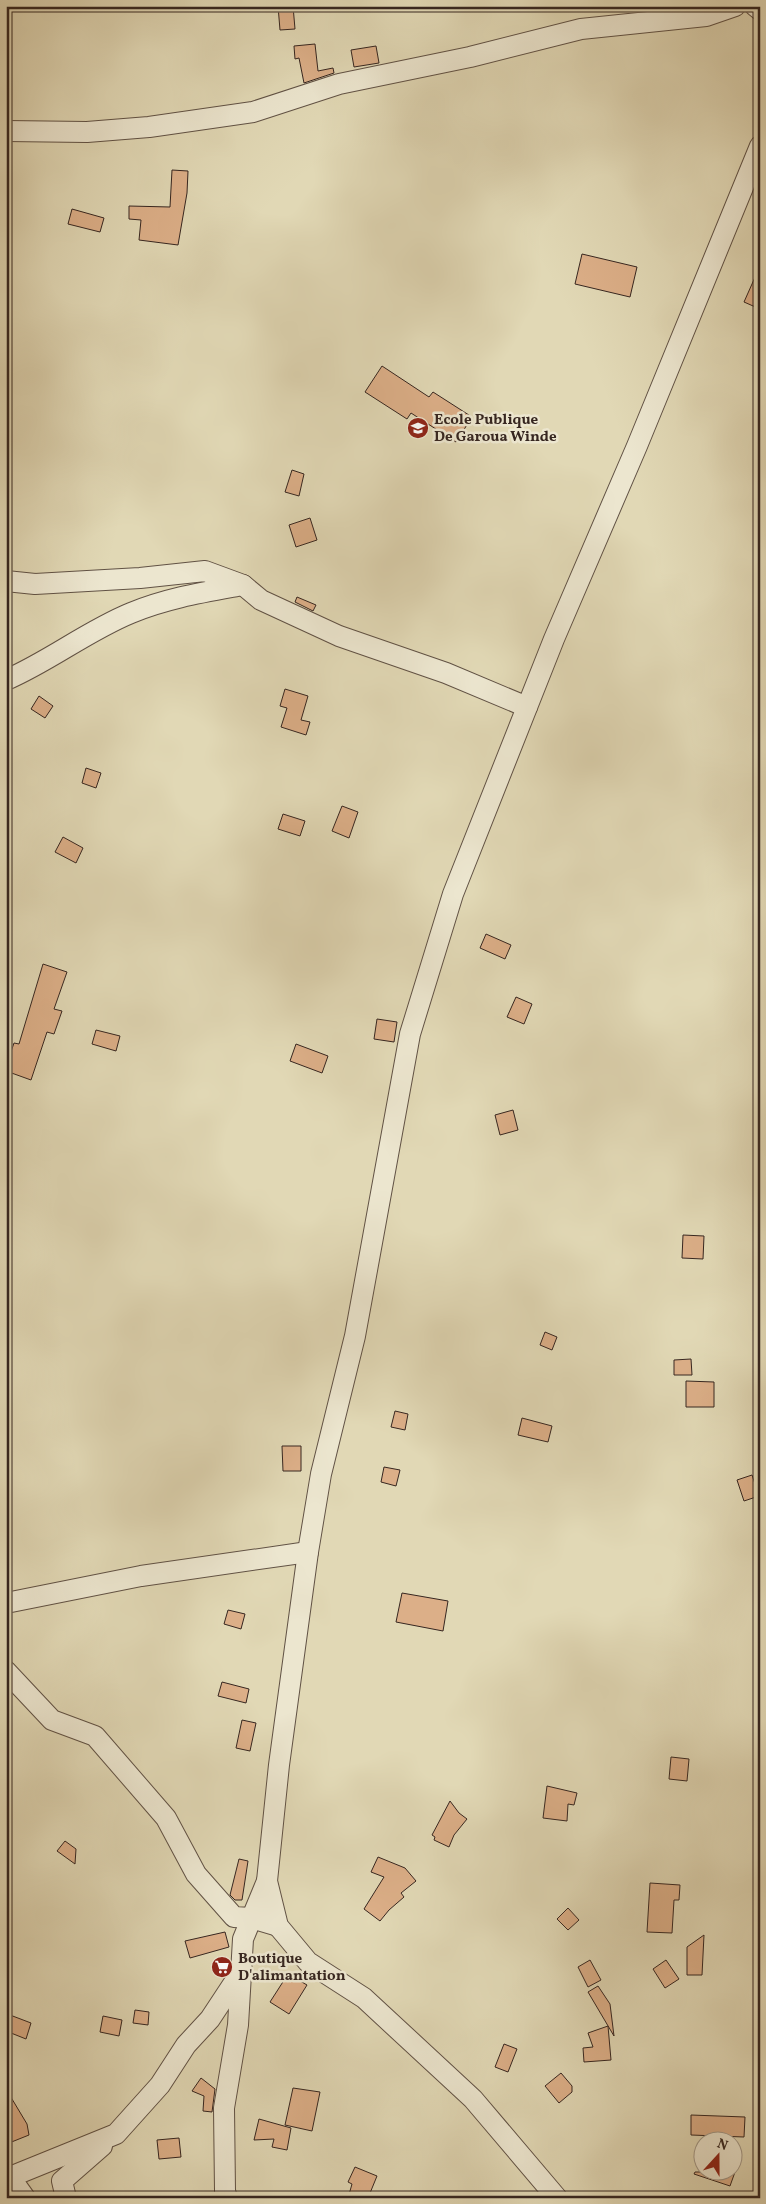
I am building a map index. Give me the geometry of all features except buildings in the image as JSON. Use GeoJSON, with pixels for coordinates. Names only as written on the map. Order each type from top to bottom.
{"type":"FeatureCollection","features":[{"type":"Feature","properties":{"kind":"street"},"geometry":{"type":"LineString","coordinates":[[6,131],[87,132],[140,128],[253,112],[339,84],[470,56],[581,29],[706,16],[735,6]]}},
{"type":"Feature","properties":{"kind":"street"},"geometry":{"type":"LineString","coordinates":[[755,6],[760,10]]}},
{"type":"Feature","properties":{"kind":"street"},"geometry":{"type":"LineString","coordinates":[[227,2198],[225,2191],[224,2108],[238,2025],[243,1939],[267,1881],[279,1765],[308,1552],[321,1474],[355,1336],[371,1259],[410,1034],[453,894],[554,639],[641,437],[760,146]]}},
{"type":"Feature","properties":{"kind":"street"},"geometry":{"type":"LineString","coordinates":[[6,581],[35,584],[140,578],[205,570],[243,585],[261,600],[339,636],[446,673],[527,707]]}},
{"type":"Feature","properties":{"kind":"street"},"geometry":{"type":"LineString","coordinates":[[6,680],[30,670],[71,644],[131,613],[188,594],[243,585]]}},
{"type":"Feature","properties":{"kind":"street"},"geometry":{"type":"LineString","coordinates":[[6,1603],[141,1576],[308,1552]]}},
{"type":"Feature","properties":{"kind":"street"},"geometry":{"type":"LineString","coordinates":[[6,1671],[52,1720],[95,1736],[166,1818],[196,1874],[234,1917],[251,1918],[278,1926]]}},
{"type":"Feature","properties":{"kind":"street"},"geometry":{"type":"LineString","coordinates":[[267,1881],[278,1926],[308,1962],[364,1998],[473,2099],[557,2198]]}},
{"type":"Feature","properties":{"kind":"street"},"geometry":{"type":"LineString","coordinates":[[66,2198],[62,2180],[116,2134],[160,2085],[186,2045],[210,2019],[241,1972]]}},
{"type":"Feature","properties":{"kind":"street"},"geometry":{"type":"LineString","coordinates":[[25,2198],[8,2175],[116,2134]]}},
{"type":"Feature","properties":{"kind":"place","name":"Ecole Publique De Garoua Winde"},"geometry":{"type":"Point","coordinates":[418,428]}},
{"type":"Feature","properties":{"kind":"place","name":"Boutique D'alimantation"},"geometry":{"type":"Point","coordinates":[222,1967]}}]}
